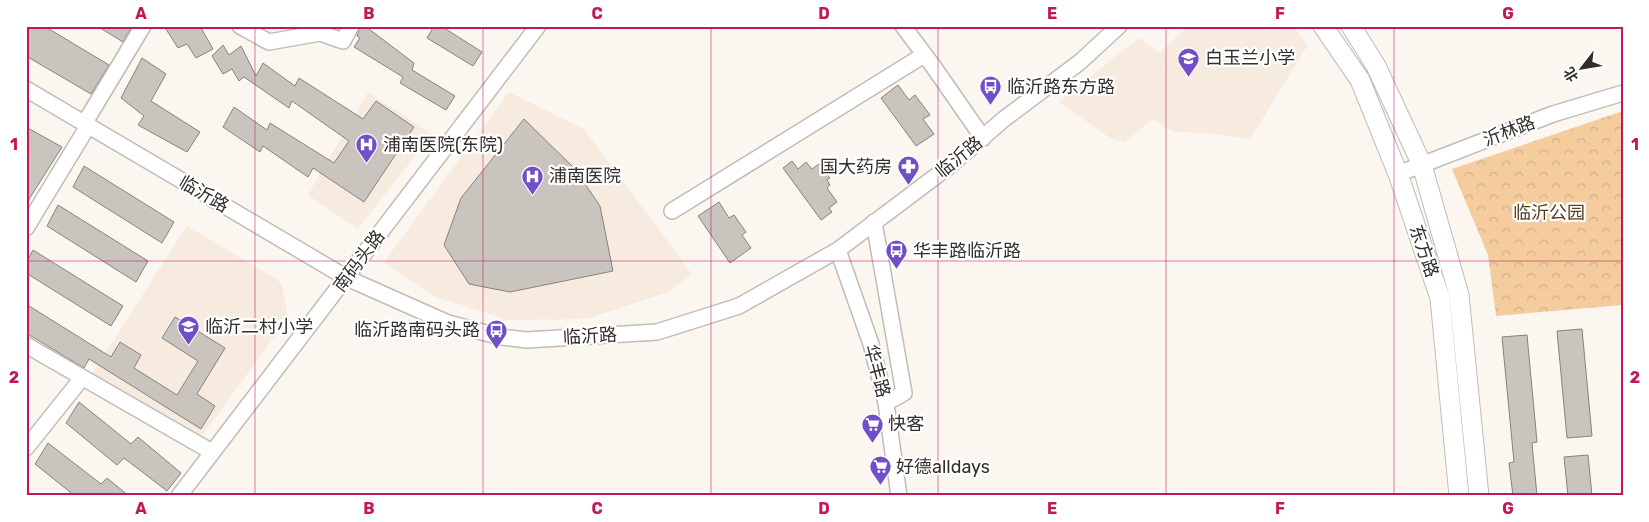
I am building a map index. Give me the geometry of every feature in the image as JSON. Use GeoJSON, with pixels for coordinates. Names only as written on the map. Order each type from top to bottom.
{"type":"FeatureCollection","features":[{"type":"Feature","properties":{"kind":"main road","name":"东方路"},"geometry":{"type":"LineString","coordinates":[[1323,26],[1360,80],[1398,174],[1440,298],[1459,496]]}},
{"type":"Feature","properties":{"kind":"main road","name":"东方路"},"geometry":{"type":"LineString","coordinates":[[1351,26],[1376,66],[1422,165],[1458,295],[1479,496]]}},
{"type":"Feature","properties":{"kind":"street"},"geometry":{"type":"LineString","coordinates":[[26,228],[143,26]]}},
{"type":"Feature","properties":{"kind":"street"},"geometry":{"type":"LineString","coordinates":[[240,26],[269,42],[320,33],[343,41],[351,26]]}},
{"type":"Feature","properties":{"kind":"street","name":"南码头路"},"geometry":{"type":"LineString","coordinates":[[179,496],[538,26]]}},
{"type":"Feature","properties":{"kind":"street"},"geometry":{"type":"LineString","coordinates":[[902,26],[983,138]]}},
{"type":"Feature","properties":{"kind":"street","name":"临沂路"},"geometry":{"type":"LineString","coordinates":[[26,89],[346,278],[448,323],[501,337],[527,340],[656,332],[738,306],[838,250],[952,164],[1004,119],[1080,62],[1119,26]]}},
{"type":"Feature","properties":{"kind":"street"},"geometry":{"type":"LineString","coordinates":[[672,211],[924,54]]}},
{"type":"Feature","properties":{"kind":"street","name":"沂林路"},"geometry":{"type":"LineString","coordinates":[[1398,174],[1553,114],[1623,93]]}},
{"type":"Feature","properties":{"kind":"street"},"geometry":{"type":"LineString","coordinates":[[874,222],[904,393],[886,403]]}},
{"type":"Feature","properties":{"kind":"street","name":"华丰路"},"geometry":{"type":"LineString","coordinates":[[838,250],[871,344],[886,403],[899,496]]}},
{"type":"Feature","properties":{"kind":"street"},"geometry":{"type":"LineString","coordinates":[[26,346],[212,452]]}},
{"type":"Feature","properties":{"kind":"street"},"geometry":{"type":"LineString","coordinates":[[26,448],[82,378]]}},
{"type":"Feature","properties":{"kind":"shaded area","name":"白玉兰小学"},"geometry":{"type":"Polygon","coordinates":[[[1188,26],[1293,26],[1308,45],[1250,139],[1205,133],[1173,132],[1153,119],[1124,142],[1110,138],[1059,102],[1139,38],[1159,53],[1188,26]]]}},
{"type":"Feature","properties":{"kind":"shaded area","name":"浦南医院(东院)"},"geometry":{"type":"Polygon","coordinates":[[[368,92],[432,134],[358,229],[308,195],[368,92]]]}},
{"type":"Feature","properties":{"kind":"shaded area","name":"浦南医院"},"geometry":{"type":"Polygon","coordinates":[[[509,92],[584,129],[692,274],[666,293],[586,319],[508,320],[433,296],[384,262],[509,92]]]}},
{"type":"Feature","properties":{"kind":"shaded area","name":"临沂二村小学"},"geometry":{"type":"Polygon","coordinates":[[[187,226],[278,280],[283,289],[288,318],[204,433],[195,436],[92,374],[187,226]]]}},
{"type":"Feature","properties":{"kind":"green space","name":"临沂公园"},"geometry":{"type":"Polygon","coordinates":[[[1623,111],[1623,305],[1496,316],[1488,255],[1452,169],[1623,111]]]}},
{"type":"Feature","properties":{"kind":"building"},"geometry":{"type":"Polygon","coordinates":[[[26,26],[44,26],[109,65],[91,94],[26,56],[26,26]]]}},
{"type":"Feature","properties":{"kind":"building"},"geometry":{"type":"Polygon","coordinates":[[[97,26],[132,26],[123,42],[97,26]]]}},
{"type":"Feature","properties":{"kind":"building"},"geometry":{"type":"Polygon","coordinates":[[[164,26],[200,26],[213,49],[196,58],[187,44],[178,48],[164,26]]]}},
{"type":"Feature","properties":{"kind":"building"},"geometry":{"type":"Polygon","coordinates":[[[360,26],[365,26],[414,63],[412,70],[455,96],[446,110],[400,83],[403,77],[354,47],[360,38],[357,36],[360,26]]]}},
{"type":"Feature","properties":{"kind":"building"},"geometry":{"type":"Polygon","coordinates":[[[434,26],[441,26],[482,52],[473,66],[427,38],[434,26]]]}},
{"type":"Feature","properties":{"kind":"building"},"geometry":{"type":"Polygon","coordinates":[[[223,45],[229,55],[241,46],[256,76],[263,63],[295,86],[299,78],[363,119],[376,101],[414,127],[364,202],[313,168],[308,177],[263,146],[260,152],[223,127],[234,107],[267,130],[270,123],[334,163],[349,141],[292,101],[289,108],[244,77],[239,81],[232,69],[223,74],[212,56],[223,45]]]}},
{"type":"Feature","properties":{"kind":"building"},"geometry":{"type":"Polygon","coordinates":[[[142,58],[166,74],[151,101],[200,132],[187,152],[138,125],[144,116],[121,98],[142,58]]]}},
{"type":"Feature","properties":{"kind":"building"},"geometry":{"type":"Polygon","coordinates":[[[898,85],[909,100],[915,95],[930,115],[923,119],[934,134],[916,146],[881,98],[898,85]]]}},
{"type":"Feature","properties":{"kind":"building"},"geometry":{"type":"Polygon","coordinates":[[[524,119],[575,169],[600,206],[613,271],[510,292],[469,284],[444,245],[461,198],[524,119]]]}},
{"type":"Feature","properties":{"kind":"building"},"geometry":{"type":"Polygon","coordinates":[[[26,127],[62,147],[26,204],[26,127]]]}},
{"type":"Feature","properties":{"kind":"building"},"geometry":{"type":"Polygon","coordinates":[[[792,161],[798,169],[806,162],[812,169],[819,164],[830,178],[827,180],[830,185],[827,188],[837,202],[829,208],[832,212],[821,220],[783,168],[792,161]]]}},
{"type":"Feature","properties":{"kind":"building"},"geometry":{"type":"Polygon","coordinates":[[[84,166],[174,222],[162,243],[73,187],[84,166]]]}},
{"type":"Feature","properties":{"kind":"building"},"geometry":{"type":"Polygon","coordinates":[[[719,202],[729,218],[734,215],[746,232],[742,235],[751,248],[730,263],[698,216],[719,202]]]}},
{"type":"Feature","properties":{"kind":"building"},"geometry":{"type":"Polygon","coordinates":[[[58,205],[148,261],[136,282],[47,226],[58,205]]]}},
{"type":"Feature","properties":{"kind":"building"},"geometry":{"type":"Polygon","coordinates":[[[33,250],[123,306],[111,326],[26,273],[26,263],[33,250]]]}},
{"type":"Feature","properties":{"kind":"building"},"geometry":{"type":"Polygon","coordinates":[[[26,304],[111,357],[120,342],[141,355],[134,368],[177,395],[198,361],[162,338],[175,317],[225,348],[197,394],[215,406],[201,429],[89,359],[84,368],[26,333],[26,304]]]}},
{"type":"Feature","properties":{"kind":"building"},"geometry":{"type":"Polygon","coordinates":[[[1582,329],[1592,436],[1567,438],[1557,331],[1582,329]]]}},
{"type":"Feature","properties":{"kind":"building"},"geometry":{"type":"Polygon","coordinates":[[[1527,335],[1537,442],[1532,443],[1537,496],[1513,496],[1509,463],[1514,462],[1502,337],[1527,335]]]}},
{"type":"Feature","properties":{"kind":"building"},"geometry":{"type":"Polygon","coordinates":[[[79,402],[131,444],[138,437],[181,473],[167,491],[124,458],[117,465],[66,423],[79,402]]]}},
{"type":"Feature","properties":{"kind":"building"},"geometry":{"type":"Polygon","coordinates":[[[48,443],[101,484],[107,478],[129,496],[75,496],[35,464],[48,443]]]}},
{"type":"Feature","properties":{"kind":"building"},"geometry":{"type":"Polygon","coordinates":[[[1588,455],[1592,496],[1568,496],[1564,457],[1588,455]]]}},
{"type":"Feature","properties":{"kind":"place","name":"白玉兰小学"},"geometry":{"type":"Point","coordinates":[1189,77]}},
{"type":"Feature","properties":{"kind":"place","name":"临沂路东方路"},"geometry":{"type":"Point","coordinates":[991,106]}},
{"type":"Feature","properties":{"kind":"place","name":"浦南医院(东院)"},"geometry":{"type":"Point","coordinates":[367,164]}},
{"type":"Feature","properties":{"kind":"place","name":"国大药房"},"geometry":{"type":"Point","coordinates":[908,186]}},
{"type":"Feature","properties":{"kind":"place","name":"浦南医院"},"geometry":{"type":"Point","coordinates":[533,195]}},
{"type":"Feature","properties":{"kind":"place","name":"华丰路临沂路"},"geometry":{"type":"Point","coordinates":[897,270]}},
{"type":"Feature","properties":{"kind":"place","name":"临沂二村小学"},"geometry":{"type":"Point","coordinates":[189,346]}},
{"type":"Feature","properties":{"kind":"place","name":"临沂路南码头路"},"geometry":{"type":"Point","coordinates":[496,349]}},
{"type":"Feature","properties":{"kind":"place","name":"快客"},"geometry":{"type":"Point","coordinates":[872,443]}},
{"type":"Feature","properties":{"kind":"place","name":"好德alldays"},"geometry":{"type":"Point","coordinates":[880,486]}}]}
